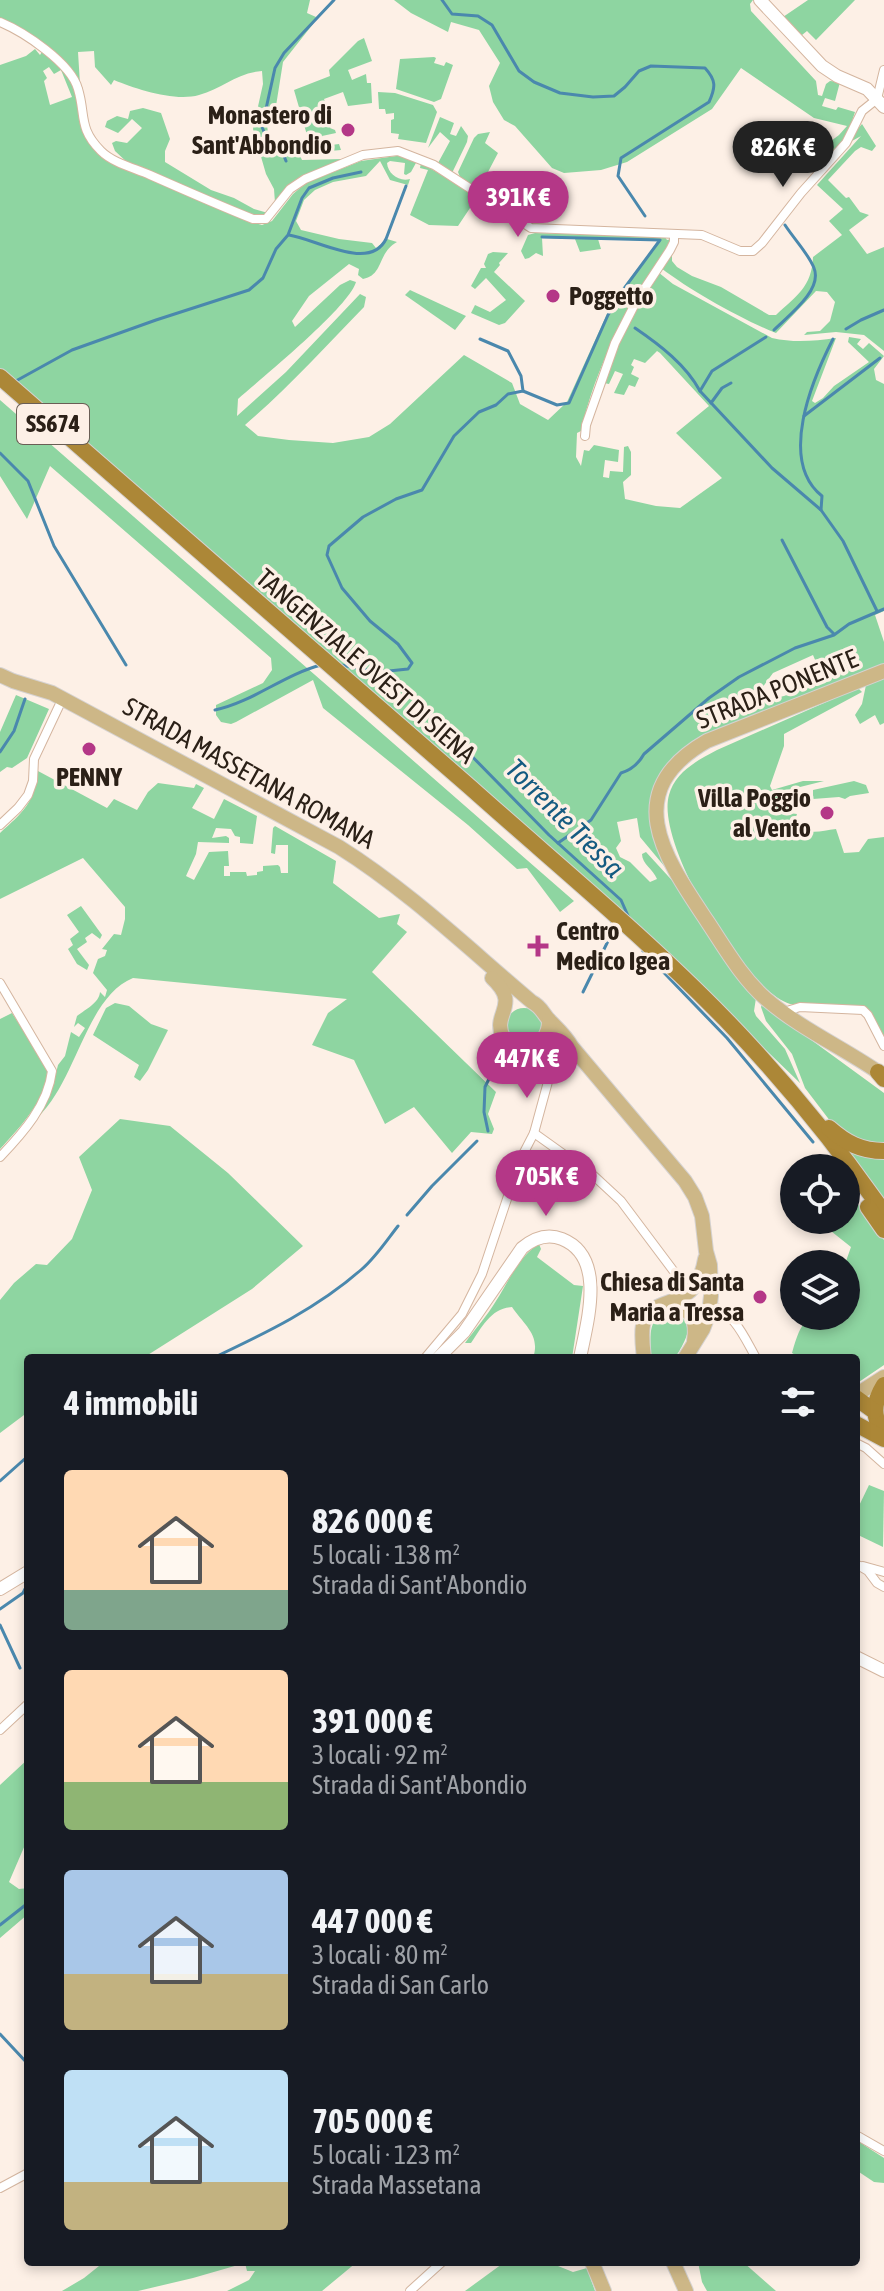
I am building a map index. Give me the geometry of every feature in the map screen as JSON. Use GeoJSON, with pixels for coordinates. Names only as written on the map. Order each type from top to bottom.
{"type":"FeatureCollection","features":[{"type":"Feature","properties":{"kind":"highway","name":"TANGENZIALE OVEST DI SIENA"},"geometry":{"type":"LineString","coordinates":[[0,377],[641,938],[726,1020],[798,1100],[884,1213]]}},
{"type":"Feature","properties":{"kind":"highway","name":"TANGENZIALE OVEST DI SIENA"},"geometry":{"type":"LineString","coordinates":[[0,391],[674,982],[768,1080],[829,1154]]}},
{"type":"Feature","properties":{"kind":"highway"},"geometry":{"type":"LineString","coordinates":[[798,1100],[843,1140],[859,1148],[884,1151]]}},
{"type":"Feature","properties":{"kind":"highway"},"geometry":{"type":"LineString","coordinates":[[860,1196],[884,1230]]}},
{"type":"Feature","properties":{"kind":"highway"},"geometry":{"type":"LineString","coordinates":[[884,1385],[876,1398],[874,1411],[884,1438]]}},
{"type":"Feature","properties":{"kind":"highway"},"geometry":{"type":"LineString","coordinates":[[860,1399],[874,1411]]}},
{"type":"Feature","properties":{"kind":"highway"},"geometry":{"type":"LineString","coordinates":[[860,1424],[884,1438]]}},
{"type":"Feature","properties":{"kind":"main road","name":"STRADA PONENTE"},"geometry":{"type":"LineString","coordinates":[[882,1076],[786,1014],[760,994],[745,976],[675,873],[663,850],[657,832],[657,802],[667,777],[681,759],[707,741],[884,671]]}},
{"type":"Feature","properties":{"kind":"main road","name":"STRADA MASSETANA ROMANA"},"geometry":{"type":"LineString","coordinates":[[0,675],[52,693],[346,851],[441,924],[542,1009],[549,1020],[561,1029],[572,1047],[692,1191],[700,1209],[706,1251]]}},
{"type":"Feature","properties":{"kind":"main road","name":"STRADA MASSETANA ROMANA"},"geometry":{"type":"LineString","coordinates":[[0,689],[27,691],[59,706],[261,812],[343,859],[494,980],[504,992],[506,1002],[501,1021],[503,1036],[513,1047],[529,1050]]}},
{"type":"Feature","properties":{"kind":"main road"},"geometry":{"type":"LineString","coordinates":[[503,1014],[515,1003],[532,1002]]}},
{"type":"Feature","properties":{"kind":"main road"},"geometry":{"type":"LineString","coordinates":[[529,1050],[544,1041],[549,1031],[549,1020]]}},
{"type":"Feature","properties":{"kind":"main road"},"geometry":{"type":"LineString","coordinates":[[544,1041],[572,1047]]}},
{"type":"Feature","properties":{"kind":"main road"},"geometry":{"type":"LineString","coordinates":[[644,1354],[645,1321],[650,1312],[694,1289],[701,1276],[706,1251]]}},
{"type":"Feature","properties":{"kind":"main road"},"geometry":{"type":"LineString","coordinates":[[689,1351],[703,1329],[711,1301],[710,1265],[706,1251]]}},
{"type":"Feature","properties":{"kind":"main road"},"geometry":{"type":"LineString","coordinates":[[694,1289],[704,1291],[711,1301]]}},
{"type":"Feature","properties":{"kind":"main road"},"geometry":{"type":"LineString","coordinates":[[662,1304],[684,1308],[694,1318],[696,1328],[689,1351]]}},
{"type":"Feature","properties":{"kind":"main road"},"geometry":{"type":"LineString","coordinates":[[860,1393],[884,1377]]}},
{"type":"Feature","properties":{"kind":"main road"},"geometry":{"type":"LineString","coordinates":[[594,2266],[604,2291]]}},
{"type":"Feature","properties":{"kind":"main road"},"geometry":{"type":"LineString","coordinates":[[675,2266],[686,2291]]}},
{"type":"Feature","properties":{"kind":"street"},"geometry":{"type":"LineString","coordinates":[[760,0],[822,66],[867,89],[880,103]]}},
{"type":"Feature","properties":{"kind":"street"},"geometry":{"type":"LineString","coordinates":[[0,22],[51,55],[69,72],[78,89],[87,133],[106,156],[253,219],[266,219],[290,189],[311,175],[369,154],[398,151],[434,165],[531,228],[705,235],[742,251],[756,250],[846,143],[865,109],[880,103]]}},
{"type":"Feature","properties":{"kind":"street"},"geometry":{"type":"LineString","coordinates":[[880,103],[884,70]]}},
{"type":"Feature","properties":{"kind":"street"},"geometry":{"type":"LineString","coordinates":[[585,436],[611,351],[637,300],[674,242],[674,235]]}},
{"type":"Feature","properties":{"kind":"street"},"geometry":{"type":"LineString","coordinates":[[0,825],[28,795],[33,781],[34,759],[59,706]]}},
{"type":"Feature","properties":{"kind":"street"},"geometry":{"type":"LineString","coordinates":[[0,983],[52,1071],[45,1096],[30,1123],[0,1157]]}},
{"type":"Feature","properties":{"kind":"street"},"geometry":{"type":"LineString","coordinates":[[786,1014],[800,1007],[863,1010],[884,1046]]}},
{"type":"Feature","properties":{"kind":"street"},"geometry":{"type":"LineString","coordinates":[[429,1354],[454,1325],[477,1285],[524,1152],[534,1133],[549,1078],[529,1050]]}},
{"type":"Feature","properties":{"kind":"street"},"geometry":{"type":"LineString","coordinates":[[534,1133],[594,1176],[621,1201],[675,1273]]}},
{"type":"Feature","properties":{"kind":"street"},"geometry":{"type":"LineString","coordinates":[[442,1354],[464,1332],[519,1251],[529,1242],[546,1236],[576,1247],[588,1264],[590,1303],[581,1354]]}},
{"type":"Feature","properties":{"kind":"street"},"geometry":{"type":"LineString","coordinates":[[711,1301],[735,1322],[754,1354]]}},
{"type":"Feature","properties":{"kind":"street"},"geometry":{"type":"LineString","coordinates":[[860,1445],[884,1464]]}},
{"type":"Feature","properties":{"kind":"street"},"geometry":{"type":"LineString","coordinates":[[860,1565],[884,1572]]}},
{"type":"Feature","properties":{"kind":"street"},"geometry":{"type":"LineString","coordinates":[[860,1566],[884,1587]]}},
{"type":"Feature","properties":{"kind":"street"},"geometry":{"type":"LineString","coordinates":[[0,1589],[24,1574]]}},
{"type":"Feature","properties":{"kind":"street"},"geometry":{"type":"LineString","coordinates":[[860,1659],[884,1671]]}},
{"type":"Feature","properties":{"kind":"street"},"geometry":{"type":"LineString","coordinates":[[0,1730],[24,1708]]}},
{"type":"Feature","properties":{"kind":"street"},"geometry":{"type":"LineString","coordinates":[[860,2137],[884,2151]]}},
{"type":"Feature","properties":{"kind":"street"},"geometry":{"type":"LineString","coordinates":[[0,2188],[24,2175]]}},
{"type":"Feature","properties":{"kind":"street"},"geometry":{"type":"LineString","coordinates":[[410,2291],[438,2266]]}},
{"type":"Feature","properties":{"kind":"green space"},"geometry":{"type":"Polygon","coordinates":[[[0,0],[310,0],[307,13],[316,17],[283,62],[276,106],[269,111],[267,120],[268,133],[279,147],[292,156],[298,152],[302,160],[343,159],[299,179],[275,203],[274,189],[266,174],[253,129],[263,84],[262,71],[244,75],[199,95],[167,96],[114,80],[111,85],[95,67],[94,51],[78,52],[80,84],[17,27],[0,18],[0,0]]]}},
{"type":"Feature","properties":{"kind":"green space"},"geometry":{"type":"Polygon","coordinates":[[[394,0],[753,0],[751,11],[816,81],[818,95],[822,96],[830,81],[840,82],[835,101],[825,98],[822,106],[855,112],[845,142],[833,156],[824,153],[814,144],[815,138],[823,147],[847,126],[814,118],[741,68],[712,109],[627,162],[601,170],[564,173],[552,168],[515,126],[504,120],[493,102],[489,86],[500,63],[479,30],[451,22],[448,32],[411,13],[394,0]]]}},
{"type":"Feature","properties":{"kind":"green space"},"geometry":{"type":"Polygon","coordinates":[[[808,0],[855,0],[816,40],[807,31],[802,35],[783,17],[808,0]]]}},
{"type":"Feature","properties":{"kind":"green space"},"geometry":{"type":"Polygon","coordinates":[[[364,38],[372,61],[348,70],[352,80],[366,74],[367,83],[371,83],[372,103],[348,106],[343,92],[324,99],[333,122],[330,128],[336,133],[322,136],[324,146],[339,144],[341,150],[319,152],[311,149],[294,90],[330,76],[329,70],[364,38]]]}},
{"type":"Feature","properties":{"kind":"green space"},"geometry":{"type":"Polygon","coordinates":[[[35,49],[40,55],[42,52],[55,61],[75,85],[92,145],[262,225],[272,221],[306,183],[361,161],[403,155],[417,161],[406,175],[405,163],[387,163],[389,171],[395,176],[410,179],[408,185],[390,180],[380,161],[366,176],[333,182],[315,190],[304,200],[296,221],[301,230],[372,243],[376,248],[387,239],[397,242],[386,252],[370,277],[363,279],[358,275],[359,269],[349,264],[309,296],[292,321],[295,327],[340,285],[350,280],[356,282],[322,324],[238,399],[237,416],[286,372],[360,294],[366,297],[364,307],[245,425],[258,436],[333,443],[369,437],[390,424],[464,355],[512,383],[520,404],[548,420],[567,402],[607,314],[659,241],[598,239],[601,249],[580,252],[575,239],[542,238],[543,256],[536,253],[525,259],[521,251],[528,235],[535,233],[671,239],[617,332],[596,380],[581,431],[577,433],[576,457],[581,466],[584,450],[589,451],[594,445],[619,450],[618,462],[605,460],[603,477],[609,478],[610,471],[623,472],[624,447],[628,446],[631,475],[623,482],[625,499],[680,508],[722,478],[676,433],[709,406],[660,353],[657,351],[645,363],[634,359],[631,374],[639,378],[635,387],[629,385],[624,395],[614,393],[623,374],[615,371],[609,384],[604,383],[628,326],[658,272],[673,284],[772,338],[804,341],[836,338],[812,401],[815,403],[869,362],[848,342],[849,337],[861,339],[857,344],[863,349],[869,343],[884,356],[874,369],[876,380],[884,384],[884,611],[875,615],[884,642],[884,666],[764,712],[661,775],[652,799],[670,873],[640,837],[637,818],[617,822],[621,841],[616,848],[620,857],[630,862],[650,882],[657,879],[642,858],[646,852],[679,888],[756,998],[756,1016],[785,1049],[800,1083],[740,1025],[0,370],[0,65],[26,56],[35,49]],[[49,67],[43,71],[47,78],[44,81],[50,105],[72,97],[61,70],[54,74],[49,67]],[[813,655],[773,673],[762,688],[762,701],[824,681],[813,655]]]}},
{"type":"Feature","properties":{"kind":"green space"},"geometry":{"type":"Polygon","coordinates":[[[434,57],[434,63],[453,65],[441,99],[434,102],[396,89],[400,59],[434,57]]]}},
{"type":"Feature","properties":{"kind":"green space"},"geometry":{"type":"Polygon","coordinates":[[[378,92],[395,93],[433,105],[437,112],[426,143],[398,139],[399,134],[391,133],[394,113],[386,114],[385,109],[379,109],[378,92]]]}},
{"type":"Feature","properties":{"kind":"green space"},"geometry":{"type":"Polygon","coordinates":[[[143,108],[161,113],[170,139],[165,162],[211,190],[268,213],[253,217],[130,165],[115,151],[112,143],[127,143],[142,128],[132,119],[118,133],[105,127],[107,121],[117,116],[128,119],[130,111],[143,108]]]}},
{"type":"Feature","properties":{"kind":"green space"},"geometry":{"type":"Polygon","coordinates":[[[440,117],[454,123],[450,134],[456,136],[461,126],[468,136],[452,173],[438,163],[450,141],[440,132],[428,148],[440,117]]]}},
{"type":"Feature","properties":{"kind":"green space"},"geometry":{"type":"Polygon","coordinates":[[[862,124],[876,146],[872,151],[861,147],[855,151],[828,180],[846,198],[849,197],[860,212],[869,215],[849,230],[867,254],[884,247],[884,351],[864,335],[836,332],[804,335],[820,331],[830,321],[835,302],[827,292],[816,291],[776,333],[717,304],[661,268],[672,253],[672,261],[677,267],[692,276],[721,287],[769,315],[776,315],[806,284],[813,257],[842,235],[829,221],[843,209],[817,185],[861,136],[852,141],[862,124]]]}},
{"type":"Feature","properties":{"kind":"green space"},"geometry":{"type":"Polygon","coordinates":[[[490,132],[485,143],[498,153],[479,189],[460,177],[458,172],[474,138],[490,132]]]}},
{"type":"Feature","properties":{"kind":"green space"},"geometry":{"type":"Polygon","coordinates":[[[421,163],[478,196],[458,226],[429,225],[410,215],[428,170],[420,168],[421,163]]]}},
{"type":"Feature","properties":{"kind":"green space"},"geometry":{"type":"Polygon","coordinates":[[[508,253],[494,272],[525,301],[505,323],[499,325],[471,313],[475,305],[490,312],[506,300],[486,278],[475,289],[471,286],[481,268],[486,268],[484,264],[488,254],[508,253]]]}},
{"type":"Feature","properties":{"kind":"green space"},"geometry":{"type":"Polygon","coordinates":[[[410,290],[466,316],[455,330],[405,295],[410,290]]]}},
{"type":"Feature","properties":{"kind":"green space"},"geometry":{"type":"Polygon","coordinates":[[[0,400],[574,901],[560,912],[527,868],[517,869],[468,825],[323,708],[313,680],[236,722],[221,722],[216,715],[216,705],[263,683],[272,670],[271,658],[50,466],[27,519],[0,476],[0,400]]]}},
{"type":"Feature","properties":{"kind":"green space"},"geometry":{"type":"Polygon","coordinates":[[[884,677],[884,723],[880,725],[875,715],[860,724],[855,715],[862,704],[866,685],[884,677]]]}},
{"type":"Feature","properties":{"kind":"green space"},"geometry":{"type":"Polygon","coordinates":[[[858,688],[862,692],[784,734],[784,746],[770,786],[772,790],[803,781],[824,781],[784,791],[789,813],[797,814],[795,820],[807,831],[836,829],[844,853],[859,852],[868,839],[884,837],[884,1042],[865,1009],[790,1004],[771,993],[750,972],[707,912],[689,879],[668,817],[672,787],[682,773],[695,763],[717,750],[858,688]]]}},
{"type":"Feature","properties":{"kind":"green space"},"geometry":{"type":"Polygon","coordinates":[[[16,695],[49,709],[27,758],[0,772],[0,732],[16,695]]]}},
{"type":"Feature","properties":{"kind":"green space"},"geometry":{"type":"Polygon","coordinates":[[[38,771],[107,808],[114,799],[137,810],[158,783],[194,788],[196,784],[204,788],[192,808],[214,819],[224,799],[257,816],[253,844],[240,843],[240,837],[235,836],[231,829],[216,828],[212,838],[226,836],[229,843],[198,842],[186,876],[194,880],[209,852],[228,851],[229,866],[224,866],[224,876],[230,876],[230,872],[257,875],[257,872],[263,871],[263,866],[278,865],[281,873],[288,873],[288,845],[276,845],[275,854],[271,853],[275,826],[336,861],[333,883],[379,918],[400,914],[397,924],[407,932],[372,972],[496,1092],[488,1114],[494,1129],[492,1134],[471,1132],[452,1153],[414,1107],[385,1124],[354,1060],[312,1045],[328,1013],[347,999],[133,978],[117,988],[104,1003],[63,1082],[38,1117],[53,1085],[58,1065],[65,1056],[71,1032],[79,1037],[85,1028],[78,1023],[74,1027],[77,1016],[95,1003],[100,992],[105,997],[107,990],[93,973],[98,959],[105,956],[107,950],[102,949],[114,934],[121,935],[125,907],[83,858],[0,899],[0,833],[26,806],[34,791],[38,771]]]}},
{"type":"Feature","properties":{"kind":"green space"},"geometry":{"type":"Polygon","coordinates":[[[854,781],[866,785],[869,793],[845,799],[813,799],[813,790],[854,781]]]}},
{"type":"Feature","properties":{"kind":"green space"},"geometry":{"type":"Polygon","coordinates":[[[81,906],[102,935],[100,939],[92,933],[85,938],[87,942],[77,949],[89,965],[87,970],[77,964],[68,949],[73,945],[70,939],[79,932],[67,915],[81,906]]]}},
{"type":"Feature","properties":{"kind":"green space"},"geometry":{"type":"Polygon","coordinates":[[[115,1003],[129,1006],[151,1024],[168,1030],[140,1081],[134,1077],[139,1065],[93,1035],[106,1008],[115,1003]]]}},
{"type":"Feature","properties":{"kind":"green space"},"geometry":{"type":"Polygon","coordinates":[[[762,1004],[884,1093],[884,1148],[837,1130],[805,1088],[792,1054],[766,1021],[762,1004]]]}},
{"type":"Feature","properties":{"kind":"green space"},"geometry":{"type":"Polygon","coordinates":[[[524,1008],[536,1014],[542,1026],[536,1038],[524,1044],[512,1038],[506,1026],[512,1014],[524,1008]]]}},
{"type":"Feature","properties":{"kind":"green space"},"geometry":{"type":"Polygon","coordinates":[[[12,1013],[47,1067],[46,1079],[31,1112],[0,1149],[0,1019],[12,1013]]]}},
{"type":"Feature","properties":{"kind":"green space"},"geometry":{"type":"Polygon","coordinates":[[[120,1119],[170,1126],[228,1173],[303,1246],[252,1289],[149,1354],[24,1354],[24,1415],[0,1433],[0,1300],[36,1264],[47,1265],[72,1239],[92,1190],[79,1157],[120,1119]]]}},
{"type":"Feature","properties":{"kind":"green space"},"geometry":{"type":"Polygon","coordinates":[[[841,1144],[884,1154],[884,1204],[860,1171],[860,1154],[848,1154],[841,1144]]]}},
{"type":"Feature","properties":{"kind":"green space"},"geometry":{"type":"Polygon","coordinates":[[[860,1207],[884,1240],[884,1365],[860,1381],[860,1354],[792,1353],[801,1330],[860,1330],[860,1250],[850,1250],[851,1247],[835,1234],[860,1234],[860,1207]]]}},
{"type":"Feature","properties":{"kind":"green space"},"geometry":{"type":"Polygon","coordinates":[[[539,1244],[541,1249],[537,1257],[574,1285],[583,1286],[573,1354],[534,1354],[533,1337],[512,1307],[498,1311],[483,1325],[471,1343],[465,1343],[520,1262],[539,1244]]]}},
{"type":"Feature","properties":{"kind":"green space"},"geometry":{"type":"Polygon","coordinates":[[[667,1311],[678,1313],[688,1322],[687,1336],[677,1354],[651,1354],[653,1324],[667,1311]]]}},
{"type":"Feature","properties":{"kind":"green space"},"geometry":{"type":"Polygon","coordinates":[[[869,1485],[884,1491],[883,1547],[860,1536],[860,1504],[869,1485]]]}},
{"type":"Feature","properties":{"kind":"green space"},"geometry":{"type":"Polygon","coordinates":[[[24,1763],[24,1847],[9,1882],[19,1889],[24,1888],[24,1917],[0,1938],[0,1785],[24,1763]]]}},
{"type":"Feature","properties":{"kind":"green space"},"geometry":{"type":"Polygon","coordinates":[[[860,2143],[884,2158],[884,2183],[874,2182],[860,2173],[860,2143]]]}},
{"type":"Feature","properties":{"kind":"green space"},"geometry":{"type":"Polygon","coordinates":[[[99,2266],[235,2266],[138,2291],[62,2291],[99,2266]]]}},
{"type":"Feature","properties":{"kind":"green space"},"geometry":{"type":"Polygon","coordinates":[[[246,2266],[352,2266],[322,2291],[227,2291],[249,2280],[255,2271],[247,2271],[246,2266]]]}},
{"type":"Feature","properties":{"kind":"green space"},"geometry":{"type":"Polygon","coordinates":[[[499,2266],[558,2266],[573,2272],[587,2268],[595,2291],[465,2291],[499,2266]]]}},
{"type":"Feature","properties":{"kind":"green space"},"geometry":{"type":"Polygon","coordinates":[[[699,2266],[748,2266],[776,2291],[707,2291],[699,2266]]]}},
{"type":"Feature","properties":{"kind":"waterway"},"geometry":{"type":"LineString","coordinates":[[286,161],[268,141],[262,127],[275,68],[284,53],[334,0]]}},
{"type":"Feature","properties":{"kind":"waterway"},"geometry":{"type":"LineString","coordinates":[[442,0],[452,14],[478,16],[492,25],[519,71],[534,82],[560,93],[614,96],[639,71],[651,66],[705,68],[714,84],[709,102],[621,158],[618,176],[645,216]]}},
{"type":"Feature","properties":{"kind":"waterway"},"geometry":{"type":"LineString","coordinates":[[14,382],[72,350],[249,290],[263,278],[276,249],[288,235],[309,188],[333,178],[361,172]]}},
{"type":"Feature","properties":{"kind":"waterway"},"geometry":{"type":"LineString","coordinates":[[289,235],[342,251],[368,253],[386,239],[406,186]]}},
{"type":"Feature","properties":{"kind":"waterway"},"geometry":{"type":"LineString","coordinates":[[774,330],[803,302],[814,285],[815,276],[808,257],[785,225]]}},
{"type":"Feature","properties":{"kind":"waterway"},"geometry":{"type":"LineString","coordinates":[[523,391],[557,405],[569,403],[608,315],[660,240],[542,237]]}},
{"type":"Feature","properties":{"kind":"waterway"},"geometry":{"type":"LineString","coordinates":[[846,329],[884,310]]}},
{"type":"Feature","properties":{"kind":"waterway"},"geometry":{"type":"LineString","coordinates":[[635,328],[672,356],[700,391]]}},
{"type":"Feature","properties":{"kind":"waterway"},"geometry":{"type":"LineString","coordinates":[[766,337],[712,371],[700,391],[772,468],[821,510],[843,541],[877,611]]}},
{"type":"Feature","properties":{"kind":"waterway"},"geometry":{"type":"LineString","coordinates":[[379,672],[408,669],[412,663],[398,644],[370,621],[342,588],[327,555],[329,546],[363,517],[396,499],[422,490],[454,436],[479,412],[496,405],[508,394],[523,391],[521,376],[508,351],[480,339]]}},
{"type":"Feature","properties":{"kind":"waterway"},"geometry":{"type":"LineString","coordinates":[[821,510],[822,496],[809,481],[802,462],[801,442],[809,397],[833,339]]}},
{"type":"Feature","properties":{"kind":"waterway"},"geometry":{"type":"LineString","coordinates":[[804,416],[880,358]]}},
{"type":"Feature","properties":{"kind":"waterway"},"geometry":{"type":"LineString","coordinates":[[711,403],[722,388],[731,383]]}},
{"type":"Feature","properties":{"kind":"waterway","name":"Torrente Tressa"},"geometry":{"type":"LineString","coordinates":[[0,453],[28,481],[54,546],[126,665]]}},
{"type":"Feature","properties":{"kind":"waterway"},"geometry":{"type":"LineString","coordinates":[[782,540],[827,627],[834,634]]}},
{"type":"Feature","properties":{"kind":"waterway"},"geometry":{"type":"LineString","coordinates":[[558,843],[591,820],[621,773],[634,766],[709,698],[739,677],[795,648],[834,635],[849,624],[884,609]]}},
{"type":"Feature","properties":{"kind":"waterway","name":"Torrente Tressa"},"geometry":{"type":"LineString","coordinates":[[336,664],[377,672],[409,692],[549,835],[621,900],[629,918]]}},
{"type":"Feature","properties":{"kind":"waterway","name":"Torrente Tressa"},"geometry":{"type":"LineString","coordinates":[[215,710],[321,665]]}},
{"type":"Feature","properties":{"kind":"waterway"},"geometry":{"type":"LineString","coordinates":[[0,752],[14,731],[25,699]]}},
{"type":"Feature","properties":{"kind":"waterway"},"geometry":{"type":"LineString","coordinates":[[583,992],[611,935],[612,919]]}},
{"type":"Feature","properties":{"kind":"waterway","name":"Torrente Tressa"},"geometry":{"type":"LineString","coordinates":[[643,951],[727,1038],[813,1142]]}},
{"type":"Feature","properties":{"kind":"waterway"},"geometry":{"type":"LineString","coordinates":[[488,1131],[484,1112],[485,1087],[502,1052]]}},
{"type":"Feature","properties":{"kind":"waterway"},"geometry":{"type":"LineString","coordinates":[[407,1215],[477,1141]]}},
{"type":"Feature","properties":{"kind":"waterway"},"geometry":{"type":"LineString","coordinates":[[221,1354],[328,1296],[367,1264],[398,1226]]}},
{"type":"Feature","properties":{"kind":"waterway"},"geometry":{"type":"LineString","coordinates":[[0,1481],[24,1460]]}},
{"type":"Feature","properties":{"kind":"waterway"},"geometry":{"type":"LineString","coordinates":[[0,1609],[24,1591]]}},
{"type":"Feature","properties":{"kind":"waterway"},"geometry":{"type":"LineString","coordinates":[[0,1625],[20,1668]]}},
{"type":"Feature","properties":{"kind":"waterway"},"geometry":{"type":"LineString","coordinates":[[0,1925],[24,1906]]}},
{"type":"Feature","properties":{"kind":"waterway"},"geometry":{"type":"LineString","coordinates":[[0,2034],[24,2060]]}},
{"type":"Feature","properties":{"kind":"place","name":"Monastero di Sant'Abbondio"},"geometry":{"type":"Point","coordinates":[348,130]}},
{"type":"Feature","properties":{"kind":"place","name":"Poggetto"},"geometry":{"type":"Point","coordinates":[553,296]}},
{"type":"Feature","properties":{"kind":"place","name":"PENNY"},"geometry":{"type":"Point","coordinates":[89,749]}},
{"type":"Feature","properties":{"kind":"place","name":"Villa Poggio al Vento"},"geometry":{"type":"Point","coordinates":[827,813]}},
{"type":"Feature","properties":{"kind":"place","name":"Centro Medico Igea"},"geometry":{"type":"Point","coordinates":[538,946]}},
{"type":"Feature","properties":{"kind":"place","name":"Chiesa di Santa Maria a Tressa"},"geometry":{"type":"Point","coordinates":[760,1297]}}]}
